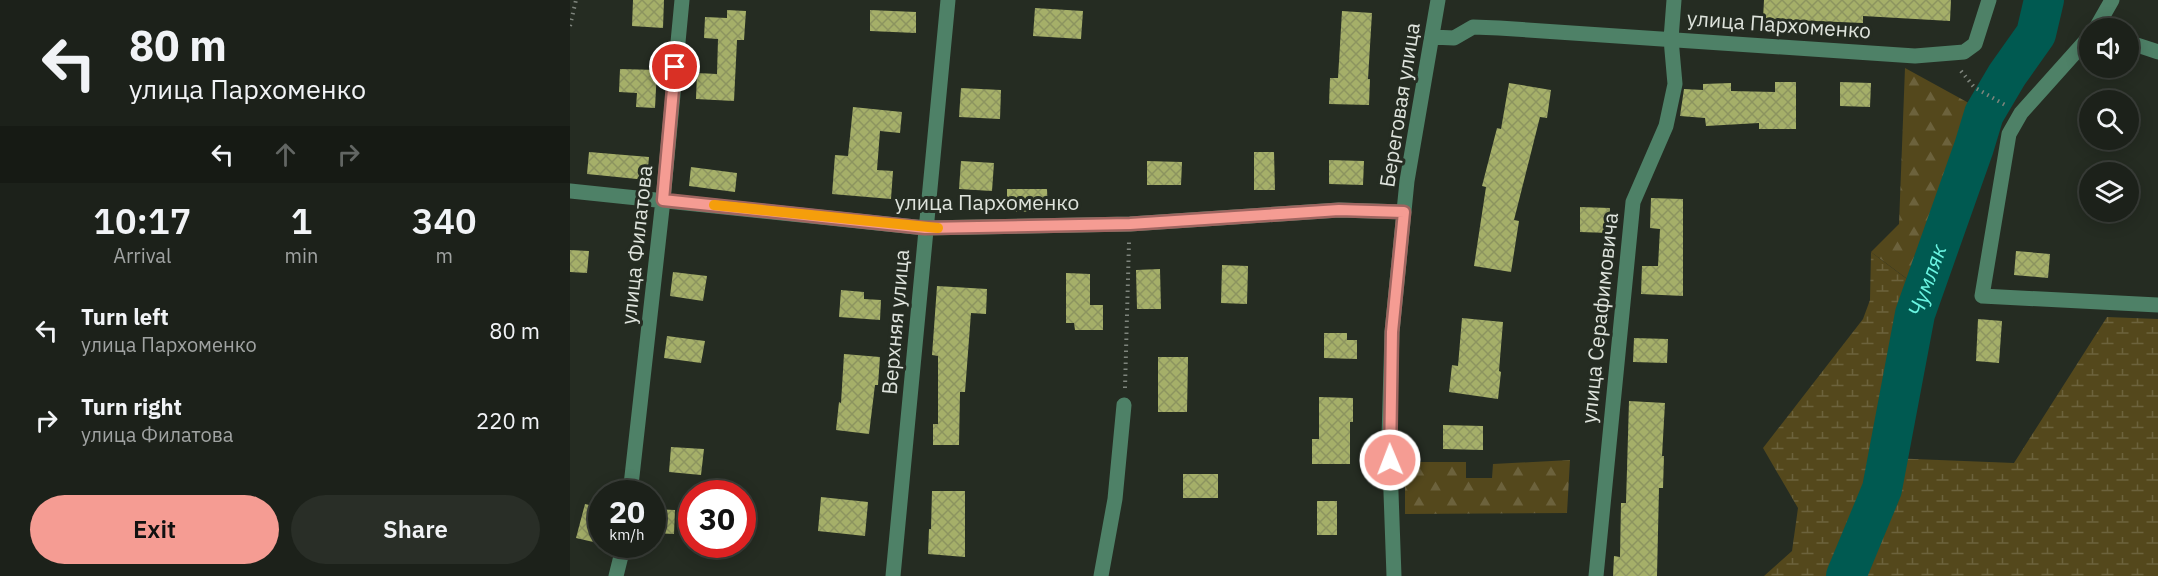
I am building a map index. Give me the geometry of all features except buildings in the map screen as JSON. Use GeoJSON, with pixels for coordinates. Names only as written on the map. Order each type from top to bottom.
{"type":"FeatureCollection","features":[{"type":"Feature","properties":{"kind":"street","name":"улица Филатова"},"geometry":{"type":"LineString","coordinates":[[632,480],[663,200],[682,0]]}},
{"type":"Feature","properties":{"kind":"street","name":"Верхняя улица"},"geometry":{"type":"LineString","coordinates":[[893,576],[948,0]]}},
{"type":"Feature","properties":{"kind":"street","name":"Береговая улица"},"geometry":{"type":"LineString","coordinates":[[1394,576],[1389,437],[1392,332],[1407,181],[1438,0]]}},
{"type":"Feature","properties":{"kind":"street","name":"улица Серафимовича"},"geometry":{"type":"LineString","coordinates":[[1596,576],[1633,202],[1666,126],[1675,84],[1671,39],[1674,0]]}},
{"type":"Feature","properties":{"kind":"street","name":"улица Пархоменко"},"geometry":{"type":"LineString","coordinates":[[1432,37],[1454,38],[1473,27],[1915,56],[1964,52],[1975,44],[1989,0]]}},
{"type":"Feature","properties":{"kind":"street"},"geometry":{"type":"LineString","coordinates":[[2102,18],[2112,0]]}},
{"type":"Feature","properties":{"kind":"street"},"geometry":{"type":"LineString","coordinates":[[2139,46],[2158,52]]}},
{"type":"Feature","properties":{"kind":"street"},"geometry":{"type":"LineString","coordinates":[[2079,48],[2021,113],[2009,134],[1982,297],[2158,305]]}},
{"type":"Feature","properties":{"kind":"street","name":"улица Пархоменко"},"geometry":{"type":"LineString","coordinates":[[570,191],[925,228],[1130,224],[1339,210],[1404,212]]}},
{"type":"Feature","properties":{"kind":"street"},"geometry":{"type":"LineString","coordinates":[[1101,576],[1115,499],[1124,405]]}},
{"type":"Feature","properties":{"kind":"street"},"geometry":{"type":"LineString","coordinates":[[616,576],[620,558]]}},
{"type":"Feature","properties":{"kind":"path"},"geometry":{"type":"LineString","coordinates":[[570,26],[576,0]]}},
{"type":"Feature","properties":{"kind":"path"},"geometry":{"type":"LineString","coordinates":[[1974,87],[2001,103]]}},
{"type":"Feature","properties":{"kind":"path"},"geometry":{"type":"LineString","coordinates":[[1124,405],[1130,224]]}},
{"type":"Feature","properties":{"kind":"green space"},"geometry":{"type":"Polygon","coordinates":[[[1905,68],[1976,107],[1944,224],[1918,287],[1871,252],[1899,224],[1905,68]]]}},
{"type":"Feature","properties":{"kind":"green space"},"geometry":{"type":"Polygon","coordinates":[[[1871,252],[1923,291],[1915,314],[1889,458],[2014,463],[2107,317],[2158,319],[2158,576],[1764,576],[1792,551],[1798,508],[1763,448],[1863,319],[1870,300],[1871,252]]]}},
{"type":"Feature","properties":{"kind":"green space"},"geometry":{"type":"Polygon","coordinates":[[[1570,460],[1567,513],[1405,514],[1405,462],[1466,462],[1466,478],[1492,478],[1493,464],[1570,460]]]}},
{"type":"Feature","properties":{"kind":"waterway","name":"Чумляк"},"geometry":{"type":"LineString","coordinates":[[1846,576],[1882,489],[1915,314],[1984,114],[2007,75],[2036,34],[2044,0]]}},
{"type":"Feature","properties":{"kind":"slow traffic"},"geometry":{"type":"LineString","coordinates":[[714,205],[938,228]]}},
{"type":"Feature","properties":{"kind":"route"},"geometry":{"type":"LineString","coordinates":[[675,67],[663,200],[925,228],[1130,224],[1339,210],[1404,212],[1392,332],[1390,460]]}}]}
